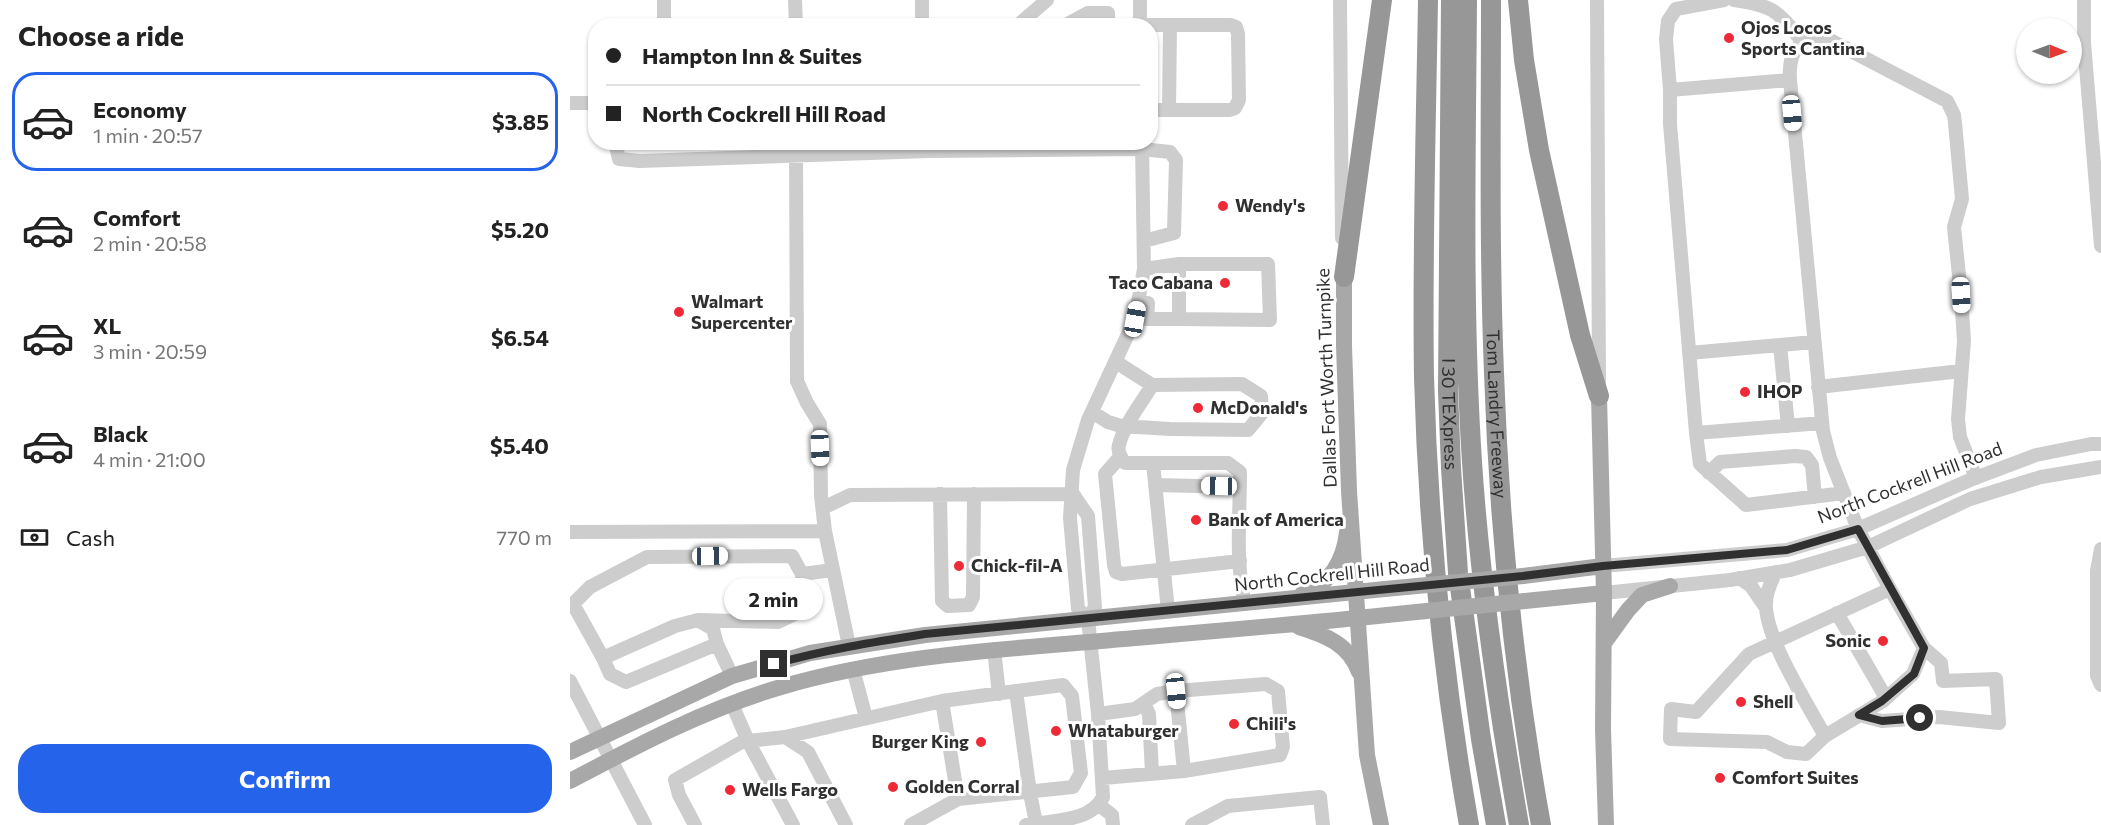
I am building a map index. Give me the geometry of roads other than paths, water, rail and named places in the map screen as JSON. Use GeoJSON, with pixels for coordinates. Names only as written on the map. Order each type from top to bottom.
{"type":"FeatureCollection","features":[{"type":"Feature","properties":{"kind":"highway"},"geometry":{"type":"LineString","coordinates":[[1344,277],[1382,0]]}},
{"type":"Feature","properties":{"kind":"highway"},"geometry":{"type":"LineString","coordinates":[[1428,0],[1424,290],[1424,379],[1428,467],[1443,639],[1469,825]]}},
{"type":"Feature","properties":{"kind":"highway","name":"I 30 TEXpress"},"geometry":{"type":"LineString","coordinates":[[1451,0],[1448,391],[1452,479],[1458,573],[1481,739],[1496,825]]}},
{"type":"Feature","properties":{"kind":"highway"},"geometry":{"type":"LineString","coordinates":[[1467,0],[1467,334],[1472,463],[1489,638],[1519,825]]}},
{"type":"Feature","properties":{"kind":"highway","name":"Tom Landry Freeway"},"geometry":{"type":"LineString","coordinates":[[1491,0],[1493,371],[1497,459],[1513,631],[1542,825]]}},
{"type":"Feature","properties":{"kind":"highway"},"geometry":{"type":"LineString","coordinates":[[1518,0],[1524,60],[1539,150],[1580,335],[1599,396]]}},
{"type":"Feature","properties":{"kind":"main road","name":"Dallas Fort Worth Turnpike"},"geometry":{"type":"LineString","coordinates":[[1344,277],[1344,346],[1350,502],[1358,592],[1367,755],[1381,825]]}},
{"type":"Feature","properties":{"kind":"main road"},"geometry":{"type":"LineString","coordinates":[[1599,396],[1606,825]]}},
{"type":"Feature","properties":{"kind":"main road"},"geometry":{"type":"LineString","coordinates":[[1285,600],[1309,592],[1326,580],[1338,566],[1346,548],[1350,502]]}},
{"type":"Feature","properties":{"kind":"main road","name":"North Cockrell Hill Road"},"geometry":{"type":"LineString","coordinates":[[570,752],[732,676],[810,653],[925,634],[1285,600],[1603,566]]}},
{"type":"Feature","properties":{"kind":"main road"},"geometry":{"type":"LineString","coordinates":[[1604,643],[1642,595],[1670,586]]}},
{"type":"Feature","properties":{"kind":"main road","name":"North Cockrell Hill Road"},"geometry":{"type":"LineString","coordinates":[[570,781],[656,736],[732,704],[795,683],[853,669],[994,649],[1289,625],[1604,593]]}},
{"type":"Feature","properties":{"kind":"main road"},"geometry":{"type":"LineString","coordinates":[[1289,625],[1320,633],[1339,644],[1356,662],[1363,681]]}},
{"type":"Feature","properties":{"kind":"main road"},"geometry":{"type":"LineString","coordinates":[[849,646],[853,669]]}},
{"type":"Feature","properties":{"kind":"street"},"geometry":{"type":"LineString","coordinates":[[664,0],[664,18]]}},
{"type":"Feature","properties":{"kind":"street"},"geometry":{"type":"LineString","coordinates":[[795,0],[796,18]]}},
{"type":"Feature","properties":{"kind":"street"},"geometry":{"type":"LineString","coordinates":[[922,0],[922,18]]}},
{"type":"Feature","properties":{"kind":"street"},"geometry":{"type":"LineString","coordinates":[[1026,18],[1047,0]]}},
{"type":"Feature","properties":{"kind":"street"},"geometry":{"type":"LineString","coordinates":[[1140,0],[1140,18]]}},
{"type":"Feature","properties":{"kind":"street","name":"Dallas Fort Worth Turnpike"},"geometry":{"type":"LineString","coordinates":[[1340,0],[1344,277]]}},
{"type":"Feature","properties":{"kind":"street"},"geometry":{"type":"LineString","coordinates":[[1597,0],[1599,396]]}},
{"type":"Feature","properties":{"kind":"street"},"geometry":{"type":"LineString","coordinates":[[1724,0],[1676,9],[1668,21],[1666,39],[1670,124],[1700,464],[1746,506],[1844,493]]}},
{"type":"Feature","properties":{"kind":"street"},"geometry":{"type":"LineString","coordinates":[[1734,0],[1770,8],[1782,16],[1803,42]]}},
{"type":"Feature","properties":{"kind":"street"},"geometry":{"type":"LineString","coordinates":[[2084,0],[2084,43],[2099,199],[2101,246]]}},
{"type":"Feature","properties":{"kind":"street"},"geometry":{"type":"LineString","coordinates":[[1079,18],[1088,13],[1108,13],[1108,18]]}},
{"type":"Feature","properties":{"kind":"street"},"geometry":{"type":"LineString","coordinates":[[1158,25],[1231,25],[1236,27],[1239,100],[1235,108],[1229,110],[1158,110]]}},
{"type":"Feature","properties":{"kind":"street"},"geometry":{"type":"LineString","coordinates":[[1169,110],[1170,25]]}},
{"type":"Feature","properties":{"kind":"street"},"geometry":{"type":"LineString","coordinates":[[1859,715],[1882,721],[1939,717],[1999,723],[1996,679],[1943,681],[1941,663],[1924,648],[1858,529],[1830,458],[1822,423],[1818,387],[1789,67],[1794,52],[1803,42],[1817,38],[1830,40],[1947,101],[1954,115],[1962,199],[1954,227],[1963,329],[1958,419],[1960,437],[1976,478]]}},
{"type":"Feature","properties":{"kind":"street"},"geometry":{"type":"LineString","coordinates":[[1670,90],[1790,80]]}},
{"type":"Feature","properties":{"kind":"street"},"geometry":{"type":"LineString","coordinates":[[570,103],[588,103]]}},
{"type":"Feature","properties":{"kind":"street"},"geometry":{"type":"LineString","coordinates":[[1144,241],[1174,233],[1176,160],[1170,152],[1158,149]]}},
{"type":"Feature","properties":{"kind":"street"},"geometry":{"type":"LineString","coordinates":[[617,150],[619,159],[640,161],[783,150]]}},
{"type":"Feature","properties":{"kind":"street"},"geometry":{"type":"LineString","coordinates":[[796,150],[797,381],[820,424],[825,531],[849,646]]}},
{"type":"Feature","properties":{"kind":"street"},"geometry":{"type":"LineString","coordinates":[[1016,692],[1030,793],[1031,824],[1078,816],[1099,805],[1103,797],[1103,778],[1098,714],[1088,619],[1078,609],[1070,518],[1073,470],[1092,412],[1135,319],[1144,269],[1142,150]]}},
{"type":"Feature","properties":{"kind":"street"},"geometry":{"type":"LineString","coordinates":[[1138,303],[1148,303],[1148,320],[1179,318],[1270,320],[1268,264],[1179,264],[1144,269]]}},
{"type":"Feature","properties":{"kind":"street"},"geometry":{"type":"LineString","coordinates":[[1179,264],[1179,318]]}},
{"type":"Feature","properties":{"kind":"street"},"geometry":{"type":"LineString","coordinates":[[1689,353],[1814,342]]}},
{"type":"Feature","properties":{"kind":"street"},"geometry":{"type":"LineString","coordinates":[[1780,345],[1788,426]]}},
{"type":"Feature","properties":{"kind":"street"},"geometry":{"type":"LineString","coordinates":[[1092,412],[1108,422],[1127,426],[1248,430],[1262,413],[1261,396],[1242,384],[1152,385],[1116,362]]}},
{"type":"Feature","properties":{"kind":"street"},"geometry":{"type":"LineString","coordinates":[[1818,387],[1961,371]]}},
{"type":"Feature","properties":{"kind":"street"},"geometry":{"type":"LineString","coordinates":[[1152,385],[1127,426],[1118,446],[1120,457],[1125,463],[1228,463],[1240,472],[1240,561],[1241,586],[1245,604]]}},
{"type":"Feature","properties":{"kind":"street"},"geometry":{"type":"LineString","coordinates":[[1696,433],[1822,423]]}},
{"type":"Feature","properties":{"kind":"street","name":"North Cockrell Hill Road"},"geometry":{"type":"LineString","coordinates":[[1603,566],[1787,550],[1858,529],[2036,455],[2101,444]]}},
{"type":"Feature","properties":{"kind":"street"},"geometry":{"type":"LineString","coordinates":[[1120,457],[1105,474],[1116,572],[1122,574],[1240,561]]}},
{"type":"Feature","properties":{"kind":"street"},"geometry":{"type":"LineString","coordinates":[[1709,472],[1720,462],[1806,457],[1812,465],[1815,497]]}},
{"type":"Feature","properties":{"kind":"street"},"geometry":{"type":"LineString","coordinates":[[1153,463],[1168,611]]}},
{"type":"Feature","properties":{"kind":"street","name":"North Cockrell Hill Road"},"geometry":{"type":"LineString","coordinates":[[1604,593],[1790,570],[1868,547],[1970,500],[2041,477],[2101,467]]}},
{"type":"Feature","properties":{"kind":"street"},"geometry":{"type":"LineString","coordinates":[[1155,485],[1240,487]]}},
{"type":"Feature","properties":{"kind":"street"},"geometry":{"type":"LineString","coordinates":[[940,494],[942,601],[948,606],[969,605],[973,597],[974,494]]}},
{"type":"Feature","properties":{"kind":"street"},"geometry":{"type":"LineString","coordinates":[[823,508],[850,495],[1073,494]]}},
{"type":"Feature","properties":{"kind":"street"},"geometry":{"type":"LineString","coordinates":[[570,532],[825,531]]}},
{"type":"Feature","properties":{"kind":"street"},"geometry":{"type":"LineString","coordinates":[[2101,549],[2097,571],[2097,676],[2101,685]]}},
{"type":"Feature","properties":{"kind":"street"},"geometry":{"type":"LineString","coordinates":[[603,658],[675,626],[698,620],[778,622],[797,613],[802,592],[802,574],[792,556],[647,557],[590,587],[571,605],[610,674],[626,682],[717,644]]}},
{"type":"Feature","properties":{"kind":"street"},"geometry":{"type":"LineString","coordinates":[[802,574],[833,570]]}},
{"type":"Feature","properties":{"kind":"street"},"geometry":{"type":"LineString","coordinates":[[1776,572],[1768,589],[1766,608],[1774,642],[1826,736]]}},
{"type":"Feature","properties":{"kind":"street"},"geometry":{"type":"LineString","coordinates":[[1739,578],[1751,586],[1766,608]]}},
{"type":"Feature","properties":{"kind":"street"},"geometry":{"type":"LineString","coordinates":[[1890,589],[1749,654],[1696,712],[1671,709],[1670,739],[1767,742],[1787,752],[1806,754],[1826,736],[1886,698],[1914,674],[1924,648]]}},
{"type":"Feature","properties":{"kind":"street"},"geometry":{"type":"LineString","coordinates":[[1837,613],[1886,698]]}},
{"type":"Feature","properties":{"kind":"street"},"geometry":{"type":"LineString","coordinates":[[698,620],[713,629],[717,644],[732,676]]}},
{"type":"Feature","properties":{"kind":"street"},"geometry":{"type":"LineString","coordinates":[[994,649],[999,694]]}},
{"type":"Feature","properties":{"kind":"street"},"geometry":{"type":"LineString","coordinates":[[853,669],[866,718]]}},
{"type":"Feature","properties":{"kind":"street"},"geometry":{"type":"LineString","coordinates":[[570,681],[645,825]]}},
{"type":"Feature","properties":{"kind":"street"},"geometry":{"type":"LineString","coordinates":[[1098,714],[1134,709],[1157,694],[1266,684],[1278,691],[1283,747],[1280,755],[1184,771],[1103,778]]}},
{"type":"Feature","properties":{"kind":"street"},"geometry":{"type":"LineString","coordinates":[[694,825],[679,795],[675,780],[748,740],[784,736],[942,701],[1063,685],[1072,696],[1081,773],[1073,787],[958,799],[910,825]]}},
{"type":"Feature","properties":{"kind":"street"},"geometry":{"type":"LineString","coordinates":[[1176,691],[1184,771]]}},
{"type":"Feature","properties":{"kind":"street"},"geometry":{"type":"LineString","coordinates":[[942,701],[958,799]]}},
{"type":"Feature","properties":{"kind":"street"},"geometry":{"type":"LineString","coordinates":[[732,704],[748,740],[793,825]]}},
{"type":"Feature","properties":{"kind":"street"},"geometry":{"type":"LineString","coordinates":[[1144,704],[1149,714],[1152,773]]}},
{"type":"Feature","properties":{"kind":"street"},"geometry":{"type":"LineString","coordinates":[[784,736],[808,752],[846,825]]}},
{"type":"Feature","properties":{"kind":"street"},"geometry":{"type":"LineString","coordinates":[[1192,825],[1217,819],[1228,806],[1320,797],[1323,825]]}},
{"type":"Feature","properties":{"kind":"street"},"geometry":{"type":"LineString","coordinates":[[1099,805],[1112,814],[1113,825]]}},
{"type":"Feature","properties":{"kind":"place","name":"Ojos Locos Sports Cantina"},"geometry":{"type":"Point","coordinates":[1729,38]}},
{"type":"Feature","properties":{"kind":"place","name":"Wendy's"},"geometry":{"type":"Point","coordinates":[1223,206]}},
{"type":"Feature","properties":{"kind":"place","name":"Taco Cabana"},"geometry":{"type":"Point","coordinates":[1225,283]}},
{"type":"Feature","properties":{"kind":"place","name":"Walmart Supercenter"},"geometry":{"type":"Point","coordinates":[679,312]}},
{"type":"Feature","properties":{"kind":"place","name":"IHOP"},"geometry":{"type":"Point","coordinates":[1745,392]}},
{"type":"Feature","properties":{"kind":"place","name":"McDonald's"},"geometry":{"type":"Point","coordinates":[1198,408]}},
{"type":"Feature","properties":{"kind":"place","name":"Bank of America"},"geometry":{"type":"Point","coordinates":[1196,520]}},
{"type":"Feature","properties":{"kind":"place","name":"Chick-fil-A"},"geometry":{"type":"Point","coordinates":[959,566]}},
{"type":"Feature","properties":{"kind":"place","name":"Sonic"},"geometry":{"type":"Point","coordinates":[1883,641]}},
{"type":"Feature","properties":{"kind":"place","name":"Shell"},"geometry":{"type":"Point","coordinates":[1741,702]}},
{"type":"Feature","properties":{"kind":"place","name":"Chili's"},"geometry":{"type":"Point","coordinates":[1234,724]}},
{"type":"Feature","properties":{"kind":"place","name":"Whataburger"},"geometry":{"type":"Point","coordinates":[1056,731]}},
{"type":"Feature","properties":{"kind":"place","name":"Burger King"},"geometry":{"type":"Point","coordinates":[981,742]}},
{"type":"Feature","properties":{"kind":"place","name":"Comfort Suites"},"geometry":{"type":"Point","coordinates":[1720,778]}},
{"type":"Feature","properties":{"kind":"place","name":"Golden Corral"},"geometry":{"type":"Point","coordinates":[893,787]}},
{"type":"Feature","properties":{"kind":"place","name":"Wells Fargo"},"geometry":{"type":"Point","coordinates":[730,790]}}]}
